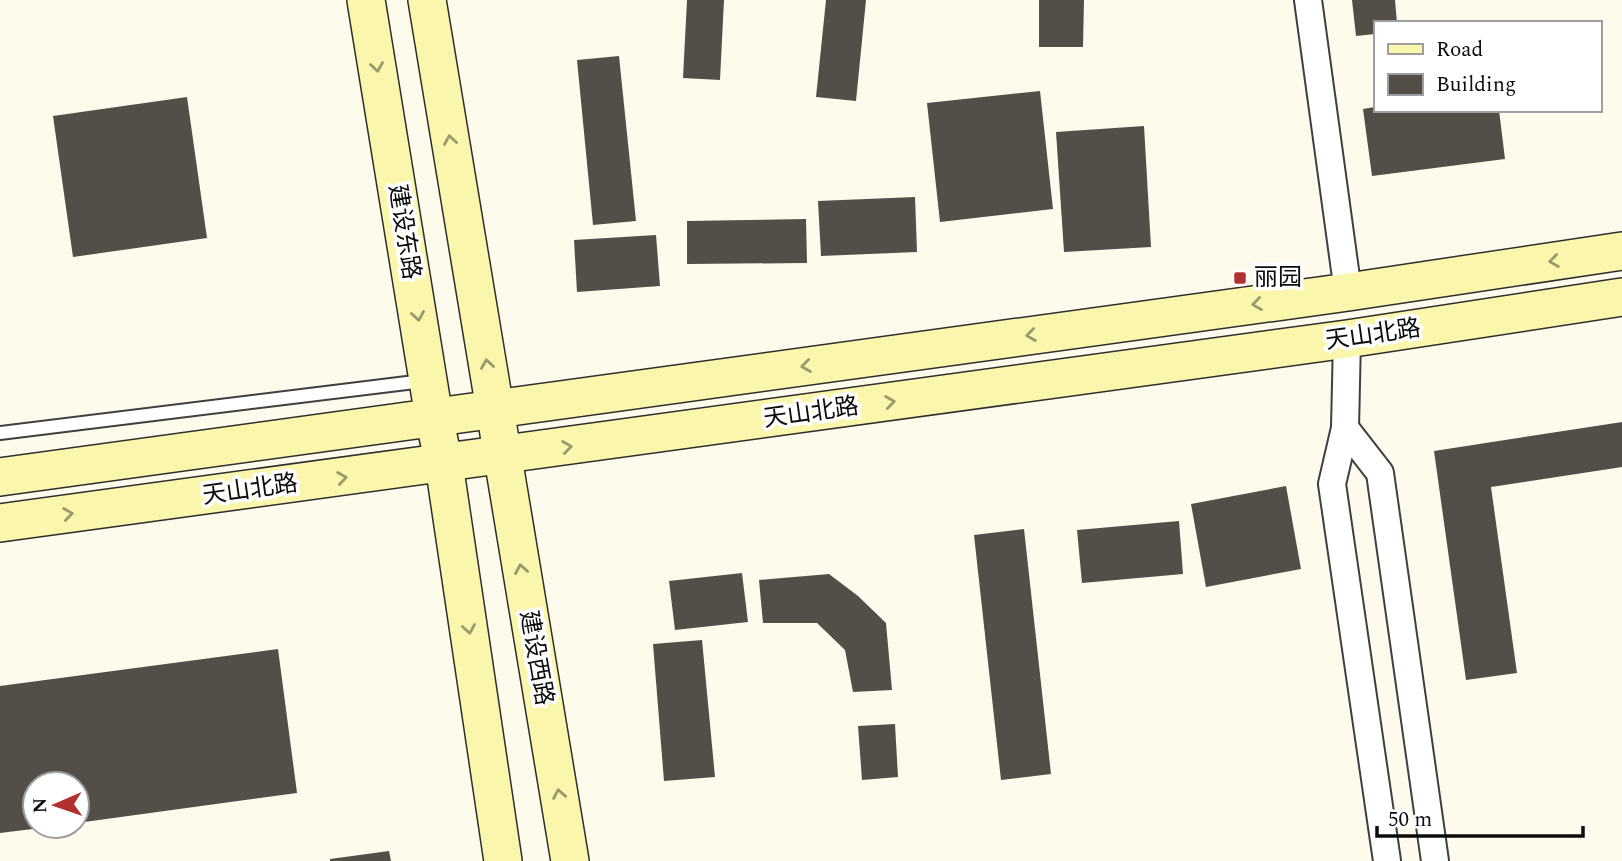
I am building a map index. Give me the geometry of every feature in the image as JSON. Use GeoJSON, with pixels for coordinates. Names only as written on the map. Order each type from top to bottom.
{"type":"FeatureCollection","features":[{"type":"Feature","properties":{"kind":"main road","name":"建设东路"},"geometry":{"type":"LineString","coordinates":[[366,0],[444,464]]}},
{"type":"Feature","properties":{"kind":"main road"},"geometry":{"type":"LineString","coordinates":[[427,0],[502,456]]}},
{"type":"Feature","properties":{"kind":"main road"},"geometry":{"type":"LineString","coordinates":[[0,477],[1348,292],[1622,251]]}},
{"type":"Feature","properties":{"kind":"main road","name":"天山北路"},"geometry":{"type":"LineString","coordinates":[[0,523],[1347,339],[1622,297]]}},
{"type":"Feature","properties":{"kind":"main road","name":"建设西路"},"geometry":{"type":"LineString","coordinates":[[502,456],[570,861]]}},
{"type":"Feature","properties":{"kind":"main road"},"geometry":{"type":"LineString","coordinates":[[444,464],[503,861]]}},
{"type":"Feature","properties":{"kind":"street"},"geometry":{"type":"LineString","coordinates":[[1308,0],[1348,292]]}},
{"type":"Feature","properties":{"kind":"street"},"geometry":{"type":"LineString","coordinates":[[1347,339],[1345,428],[1332,484],[1387,861]]}},
{"type":"Feature","properties":{"kind":"street"},"geometry":{"type":"LineString","coordinates":[[1345,428],[1380,474],[1435,861]]}},
{"type":"Feature","properties":{"kind":"lane"},"geometry":{"type":"LineString","coordinates":[[0,433],[428,380]]}},
{"type":"Feature","properties":{"kind":"building"},"geometry":{"type":"Polygon","coordinates":[[[687,0],[724,0],[720,80],[683,78],[687,0]]]}},
{"type":"Feature","properties":{"kind":"building"},"geometry":{"type":"Polygon","coordinates":[[[826,0],[866,0],[856,101],[816,97],[826,0]]]}},
{"type":"Feature","properties":{"kind":"building"},"geometry":{"type":"Polygon","coordinates":[[[1039,0],[1084,0],[1083,47],[1039,47],[1039,0]]]}},
{"type":"Feature","properties":{"kind":"building"},"geometry":{"type":"Polygon","coordinates":[[[1352,0],[1395,0],[1397,21],[1374,21],[1374,34],[1356,36],[1352,0]]]}},
{"type":"Feature","properties":{"kind":"building"},"geometry":{"type":"Polygon","coordinates":[[[619,56],[636,221],[593,225],[577,60],[619,56]]]}},
{"type":"Feature","properties":{"kind":"building"},"geometry":{"type":"Polygon","coordinates":[[[1040,91],[1053,209],[940,222],[927,103],[1040,91]]]}},
{"type":"Feature","properties":{"kind":"building"},"geometry":{"type":"Polygon","coordinates":[[[187,97],[207,238],[73,257],[53,116],[187,97]]]}},
{"type":"Feature","properties":{"kind":"building"},"geometry":{"type":"Polygon","coordinates":[[[1374,107],[1374,112],[1499,112],[1505,159],[1372,176],[1363,109],[1374,107]]]}},
{"type":"Feature","properties":{"kind":"building"},"geometry":{"type":"Polygon","coordinates":[[[1144,126],[1151,247],[1064,252],[1056,132],[1144,126]]]}},
{"type":"Feature","properties":{"kind":"building"},"geometry":{"type":"Polygon","coordinates":[[[915,197],[917,252],[821,256],[818,201],[915,197]]]}},
{"type":"Feature","properties":{"kind":"building"},"geometry":{"type":"Polygon","coordinates":[[[806,219],[807,263],[687,264],[687,221],[806,219]]]}},
{"type":"Feature","properties":{"kind":"building"},"geometry":{"type":"Polygon","coordinates":[[[656,235],[660,286],[577,292],[574,240],[656,235]]]}},
{"type":"Feature","properties":{"kind":"building"},"geometry":{"type":"Polygon","coordinates":[[[1622,422],[1622,467],[1491,487],[1517,673],[1466,680],[1434,451],[1622,422]]]}},
{"type":"Feature","properties":{"kind":"building"},"geometry":{"type":"Polygon","coordinates":[[[1286,486],[1301,569],[1206,587],[1191,504],[1286,486]]]}},
{"type":"Feature","properties":{"kind":"building"},"geometry":{"type":"Polygon","coordinates":[[[1179,521],[1183,574],[1082,583],[1077,530],[1179,521]]]}},
{"type":"Feature","properties":{"kind":"building"},"geometry":{"type":"Polygon","coordinates":[[[1024,529],[1051,774],[1001,780],[974,535],[1024,529]]]}},
{"type":"Feature","properties":{"kind":"building"},"geometry":{"type":"Polygon","coordinates":[[[742,573],[748,622],[675,630],[669,581],[742,573]]]}},
{"type":"Feature","properties":{"kind":"building"},"geometry":{"type":"Polygon","coordinates":[[[829,574],[858,596],[886,623],[892,690],[853,692],[845,650],[817,623],[763,623],[759,580],[829,574]]]}},
{"type":"Feature","properties":{"kind":"building"},"geometry":{"type":"Polygon","coordinates":[[[702,640],[715,777],[664,781],[653,644],[702,640]]]}},
{"type":"Feature","properties":{"kind":"building"},"geometry":{"type":"Polygon","coordinates":[[[278,649],[297,793],[91,821],[91,770],[21,770],[21,830],[0,833],[0,686],[278,649]]]}},
{"type":"Feature","properties":{"kind":"building"},"geometry":{"type":"Polygon","coordinates":[[[895,724],[898,777],[862,780],[858,726],[895,724]]]}},
{"type":"Feature","properties":{"kind":"building"},"geometry":{"type":"Polygon","coordinates":[[[389,851],[391,861],[330,861],[330,859],[389,851]]]}},
{"type":"Feature","properties":{"kind":"place","name":"丽园"},"geometry":{"type":"Point","coordinates":[1240,278]}}]}
